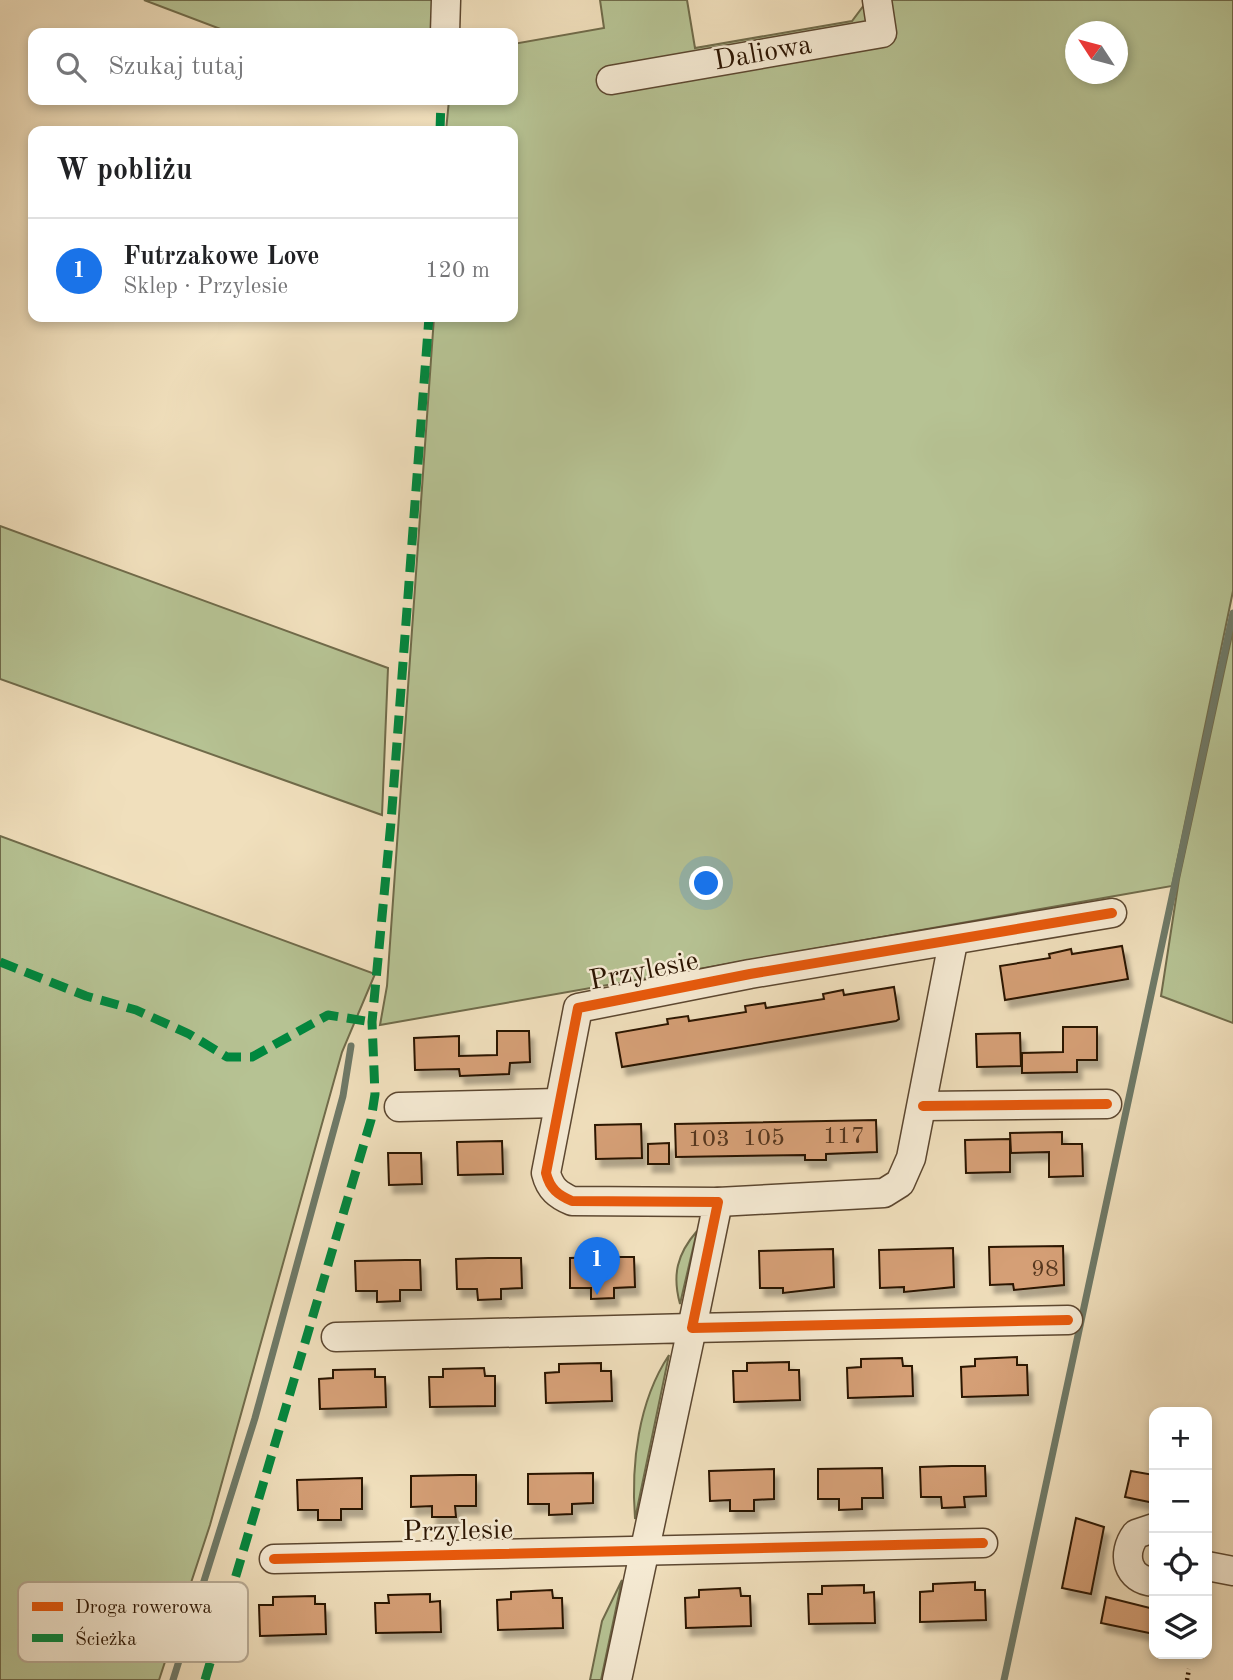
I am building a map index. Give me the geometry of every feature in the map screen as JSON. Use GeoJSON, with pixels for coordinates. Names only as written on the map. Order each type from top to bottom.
{"type":"FeatureCollection","features":[{"type":"Feature","properties":{"kind":"street"},"geometry":{"type":"LineString","coordinates":[[445,28],[446,0]]}},
{"type":"Feature","properties":{"kind":"street","name":"Daliowa"},"geometry":{"type":"LineString","coordinates":[[611,80],[882,33],[877,0]]}},
{"type":"Feature","properties":{"kind":"street","name":"Przylesie"},"geometry":{"type":"LineString","coordinates":[[953,942],[911,1158],[900,1183],[893,1189],[884,1193],[718,1202],[572,1201],[559,1195],[549,1185],[546,1173],[557,1103],[578,1008],[750,975],[1112,913]]}},
{"type":"Feature","properties":{"kind":"street"},"geometry":{"type":"LineString","coordinates":[[399,1107],[557,1103]]}},
{"type":"Feature","properties":{"kind":"street"},"geometry":{"type":"LineString","coordinates":[[923,1106],[1107,1104]]}},
{"type":"Feature","properties":{"kind":"street"},"geometry":{"type":"LineString","coordinates":[[617,1680],[718,1202]]}},
{"type":"Feature","properties":{"kind":"street"},"geometry":{"type":"LineString","coordinates":[[336,1337],[1068,1320]]}},
{"type":"Feature","properties":{"kind":"street"},"geometry":{"type":"LineString","coordinates":[[1149,1530],[1136,1534],[1127,1551],[1130,1568],[1135,1574],[1149,1580]]}},
{"type":"Feature","properties":{"kind":"street","name":"Przylesie"},"geometry":{"type":"LineString","coordinates":[[274,1559],[983,1543]]}},
{"type":"Feature","properties":{"kind":"street"},"geometry":{"type":"LineString","coordinates":[[1212,1567],[1233,1571]]}},
{"type":"Feature","properties":{"kind":"path"},"geometry":{"type":"LineString","coordinates":[[1187,1680],[1189,1669]]}},
{"type":"Feature","properties":{"kind":"green space"},"geometry":{"type":"Polygon","coordinates":[[[144,0],[439,0],[438,28],[218,28],[144,0]]]}},
{"type":"Feature","properties":{"kind":"green space"},"geometry":{"type":"Polygon","coordinates":[[[600,0],[687,0],[695,48],[852,21],[864,5],[863,0],[1233,0],[1233,591],[1172,886],[380,1025],[387,986],[434,322],[518,322],[518,126],[446,126],[449,105],[518,105],[518,43],[604,28],[600,0]]]}},
{"type":"Feature","properties":{"kind":"green space"},"geometry":{"type":"Polygon","coordinates":[[[0,526],[388,668],[382,815],[0,679],[0,526]]]}},
{"type":"Feature","properties":{"kind":"green space"},"geometry":{"type":"Polygon","coordinates":[[[1233,630],[1233,1023],[1161,996],[1179,879],[1233,630]]]}},
{"type":"Feature","properties":{"kind":"green space"},"geometry":{"type":"Polygon","coordinates":[[[0,836],[375,974],[342,1052],[210,1525],[191,1582],[18,1582],[18,1662],[165,1662],[159,1680],[0,1680],[0,836]]]}},
{"type":"Feature","properties":{"kind":"green space"},"geometry":{"type":"Polygon","coordinates":[[[697,1231],[680,1304],[676,1284],[678,1265],[685,1248],[697,1231]]]}},
{"type":"Feature","properties":{"kind":"green space"},"geometry":{"type":"Polygon","coordinates":[[[669,1355],[635,1519],[634,1477],[639,1434],[650,1393],[669,1355]]]}},
{"type":"Feature","properties":{"kind":"green space"},"geometry":{"type":"Polygon","coordinates":[[[622,1580],[601,1680],[590,1680],[602,1621],[622,1580]]]}},
{"type":"Feature","properties":{"kind":"building"},"geometry":{"type":"Polygon","coordinates":[[[1122,946],[1128,979],[1005,1000],[1000,966],[1050,958],[1049,954],[1071,949],[1072,954],[1122,946]]]}},
{"type":"Feature","properties":{"kind":"building"},"geometry":{"type":"Polygon","coordinates":[[[894,987],[899,1019],[896,1021],[622,1067],[616,1033],[668,1024],[667,1019],[688,1016],[689,1021],[746,1012],[745,1006],[765,1003],[766,1008],[824,999],[823,994],[843,990],[844,995],[894,987]]]}},
{"type":"Feature","properties":{"kind":"building"},"geometry":{"type":"Polygon","coordinates":[[[1063,1027],[1097,1027],[1097,1060],[1077,1060],[1077,1072],[1022,1073],[1022,1053],[1063,1052],[1063,1027]]]}},
{"type":"Feature","properties":{"kind":"building"},"geometry":{"type":"Polygon","coordinates":[[[497,1031],[529,1031],[530,1062],[510,1063],[509,1074],[460,1076],[459,1069],[415,1070],[414,1038],[459,1036],[459,1056],[497,1055],[497,1031]]]}},
{"type":"Feature","properties":{"kind":"building"},"geometry":{"type":"Polygon","coordinates":[[[1020,1033],[1021,1066],[977,1067],[976,1034],[1020,1033]]]}},
{"type":"Feature","properties":{"kind":"building"},"geometry":{"type":"Polygon","coordinates":[[[876,1120],[877,1152],[826,1154],[826,1160],[805,1160],[805,1155],[676,1157],[675,1124],[876,1120]]]}},
{"type":"Feature","properties":{"kind":"building"},"geometry":{"type":"Polygon","coordinates":[[[641,1124],[642,1158],[596,1159],[595,1125],[641,1124]]]}},
{"type":"Feature","properties":{"kind":"building"},"geometry":{"type":"Polygon","coordinates":[[[1062,1132],[1062,1144],[1082,1144],[1083,1176],[1049,1177],[1049,1152],[1011,1153],[1010,1133],[1062,1132]]]}},
{"type":"Feature","properties":{"kind":"building"},"geometry":{"type":"Polygon","coordinates":[[[1010,1139],[1010,1172],[966,1173],[965,1140],[1010,1139]]]}},
{"type":"Feature","properties":{"kind":"building"},"geometry":{"type":"Polygon","coordinates":[[[502,1141],[503,1174],[458,1175],[457,1142],[502,1141]]]}},
{"type":"Feature","properties":{"kind":"building"},"geometry":{"type":"Polygon","coordinates":[[[669,1143],[669,1164],[648,1164],[648,1144],[669,1143]]]}},
{"type":"Feature","properties":{"kind":"building"},"geometry":{"type":"Polygon","coordinates":[[[388,1153],[421,1153],[422,1184],[389,1185],[388,1153]]]}},
{"type":"Feature","properties":{"kind":"building"},"geometry":{"type":"Polygon","coordinates":[[[1063,1246],[1064,1285],[1014,1290],[1013,1284],[990,1285],[989,1247],[1063,1246]]]}},
{"type":"Feature","properties":{"kind":"building"},"geometry":{"type":"Polygon","coordinates":[[[953,1248],[954,1287],[904,1292],[904,1287],[880,1288],[879,1250],[953,1248]]]}},
{"type":"Feature","properties":{"kind":"building"},"geometry":{"type":"Polygon","coordinates":[[[833,1249],[834,1287],[783,1293],[783,1288],[760,1288],[759,1251],[833,1249]]]}},
{"type":"Feature","properties":{"kind":"building"},"geometry":{"type":"Polygon","coordinates":[[[634,1257],[635,1287],[614,1288],[614,1298],[591,1299],[591,1288],[570,1288],[570,1258],[634,1257]]]}},
{"type":"Feature","properties":{"kind":"building"},"geometry":{"type":"Polygon","coordinates":[[[521,1258],[522,1288],[501,1289],[501,1299],[478,1300],[477,1289],[457,1289],[456,1259],[521,1258]]]}},
{"type":"Feature","properties":{"kind":"building"},"geometry":{"type":"Polygon","coordinates":[[[420,1260],[421,1290],[400,1290],[400,1301],[377,1302],[377,1291],[356,1291],[355,1261],[420,1260]]]}},
{"type":"Feature","properties":{"kind":"building"},"geometry":{"type":"Polygon","coordinates":[[[1017,1357],[1017,1365],[1027,1365],[1028,1395],[962,1397],[961,1367],[975,1366],[975,1359],[1017,1357]]]}},
{"type":"Feature","properties":{"kind":"building"},"geometry":{"type":"Polygon","coordinates":[[[902,1358],[903,1366],[912,1366],[913,1396],[848,1398],[847,1368],[861,1367],[861,1359],[902,1358]]]}},
{"type":"Feature","properties":{"kind":"building"},"geometry":{"type":"Polygon","coordinates":[[[789,1362],[789,1370],[799,1370],[800,1400],[734,1402],[733,1371],[747,1371],[747,1363],[789,1362]]]}},
{"type":"Feature","properties":{"kind":"building"},"geometry":{"type":"Polygon","coordinates":[[[601,1363],[601,1371],[611,1371],[612,1401],[546,1403],[545,1373],[559,1372],[559,1364],[601,1363]]]}},
{"type":"Feature","properties":{"kind":"building"},"geometry":{"type":"Polygon","coordinates":[[[484,1368],[485,1376],[495,1376],[495,1406],[430,1407],[429,1377],[443,1377],[443,1369],[484,1368]]]}},
{"type":"Feature","properties":{"kind":"building"},"geometry":{"type":"Polygon","coordinates":[[[375,1369],[375,1377],[385,1377],[386,1407],[320,1409],[319,1379],[333,1378],[333,1370],[375,1369]]]}},
{"type":"Feature","properties":{"kind":"building"},"geometry":{"type":"Polygon","coordinates":[[[985,1466],[986,1496],[964,1497],[965,1507],[942,1508],[941,1497],[921,1497],[920,1467],[985,1466]]]}},
{"type":"Feature","properties":{"kind":"building"},"geometry":{"type":"Polygon","coordinates":[[[882,1468],[883,1498],[862,1498],[862,1509],[839,1510],[839,1499],[818,1499],[818,1469],[882,1468]]]}},
{"type":"Feature","properties":{"kind":"building"},"geometry":{"type":"Polygon","coordinates":[[[774,1469],[774,1499],[754,1500],[754,1511],[730,1511],[730,1500],[710,1501],[709,1471],[774,1469]]]}},
{"type":"Feature","properties":{"kind":"building"},"geometry":{"type":"Polygon","coordinates":[[[1131,1471],[1149,1474],[1149,1502],[1125,1497],[1131,1471]]]}},
{"type":"Feature","properties":{"kind":"building"},"geometry":{"type":"Polygon","coordinates":[[[593,1473],[593,1503],[572,1504],[572,1514],[549,1515],[549,1504],[528,1504],[528,1474],[593,1473]]]}},
{"type":"Feature","properties":{"kind":"building"},"geometry":{"type":"Polygon","coordinates":[[[476,1475],[476,1506],[455,1506],[456,1517],[432,1517],[432,1506],[411,1507],[411,1476],[476,1475]]]}},
{"type":"Feature","properties":{"kind":"building"},"geometry":{"type":"Polygon","coordinates":[[[362,1478],[362,1509],[341,1509],[341,1520],[318,1520],[318,1510],[298,1510],[297,1480],[362,1478]]]}},
{"type":"Feature","properties":{"kind":"building"},"geometry":{"type":"Polygon","coordinates":[[[1076,1518],[1104,1527],[1091,1594],[1062,1588],[1076,1518]]]}},
{"type":"Feature","properties":{"kind":"building"},"geometry":{"type":"Polygon","coordinates":[[[975,1582],[975,1590],[985,1590],[986,1620],[920,1622],[920,1592],[933,1591],[933,1584],[975,1582]]]}},
{"type":"Feature","properties":{"kind":"building"},"geometry":{"type":"Polygon","coordinates":[[[864,1585],[864,1593],[874,1592],[875,1623],[809,1624],[808,1594],[822,1594],[822,1586],[864,1585]]]}},
{"type":"Feature","properties":{"kind":"building"},"geometry":{"type":"Polygon","coordinates":[[[740,1588],[741,1596],[750,1596],[751,1626],[686,1628],[685,1598],[699,1597],[699,1590],[740,1588]]]}},
{"type":"Feature","properties":{"kind":"building"},"geometry":{"type":"Polygon","coordinates":[[[552,1590],[553,1598],[562,1598],[563,1628],[498,1630],[497,1600],[511,1599],[511,1592],[552,1590]]]}},
{"type":"Feature","properties":{"kind":"building"},"geometry":{"type":"Polygon","coordinates":[[[430,1594],[430,1602],[440,1601],[441,1632],[376,1633],[375,1603],[389,1603],[388,1595],[430,1594]]]}},
{"type":"Feature","properties":{"kind":"building"},"geometry":{"type":"Polygon","coordinates":[[[315,1596],[315,1604],[325,1604],[326,1634],[260,1636],[259,1605],[273,1605],[273,1597],[315,1596]]]}},
{"type":"Feature","properties":{"kind":"building"},"geometry":{"type":"Polygon","coordinates":[[[1106,1597],[1149,1608],[1149,1633],[1101,1623],[1106,1597]]]}},
{"type":"Feature","properties":{"kind":"waterway"},"geometry":{"type":"LineString","coordinates":[[1004,1680],[1233,613]]}},
{"type":"Feature","properties":{"kind":"waterway"},"geometry":{"type":"LineString","coordinates":[[204,1582],[255,1418],[343,1096],[351,1046]]}},
{"type":"Feature","properties":{"kind":"waterway"},"geometry":{"type":"LineString","coordinates":[[173,1680],[179,1662]]}},
{"type":"Feature","properties":{"kind":"marked path"},"geometry":{"type":"LineString","coordinates":[[440,126],[441,105]]}},
{"type":"Feature","properties":{"kind":"marked path"},"geometry":{"type":"LineString","coordinates":[[234,1582],[371,1120],[375,1094],[372,1022],[391,822],[429,322]]}},
{"type":"Feature","properties":{"kind":"marked path"},"geometry":{"type":"LineString","coordinates":[[0,962],[86,996],[136,1010],[189,1034],[227,1057],[252,1057],[328,1015],[372,1022]]}},
{"type":"Feature","properties":{"kind":"marked path"},"geometry":{"type":"LineString","coordinates":[[205,1680],[210,1662]]}},
{"type":"Feature","properties":{"kind":"cycle path"},"geometry":{"type":"LineString","coordinates":[[1068,1320],[692,1328],[718,1202],[572,1201],[555,1191],[546,1173],[578,1008],[750,974],[1112,913]]}},
{"type":"Feature","properties":{"kind":"cycle path"},"geometry":{"type":"LineString","coordinates":[[923,1106],[1107,1104]]}},
{"type":"Feature","properties":{"kind":"cycle path"},"geometry":{"type":"LineString","coordinates":[[274,1559],[983,1543]]}},
{"type":"Feature","properties":{"kind":"place","name":"Futrzakowe Love"},"geometry":{"type":"Point","coordinates":[597,1295]}}]}
